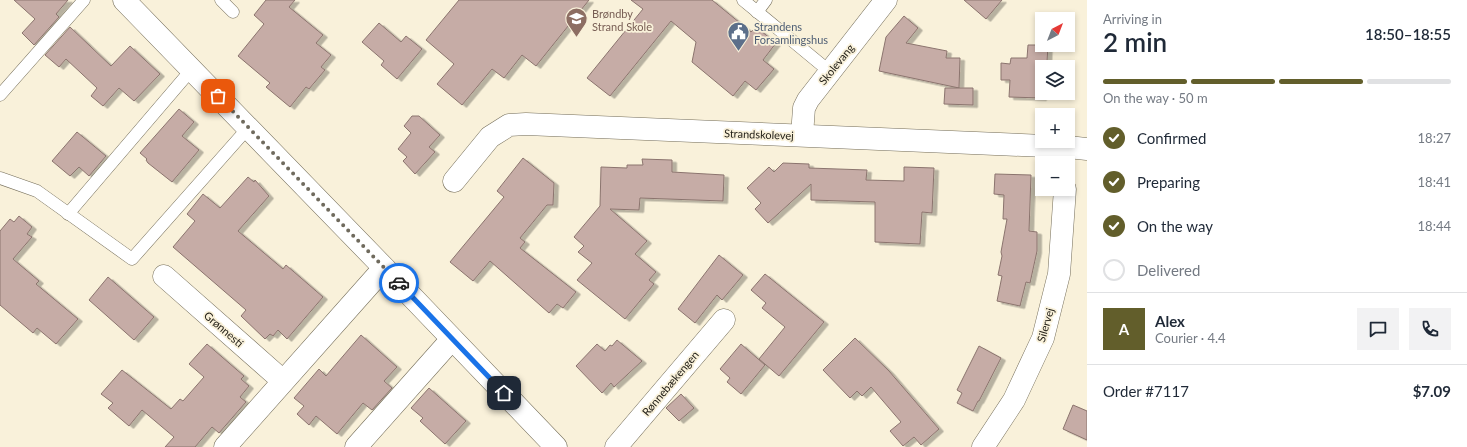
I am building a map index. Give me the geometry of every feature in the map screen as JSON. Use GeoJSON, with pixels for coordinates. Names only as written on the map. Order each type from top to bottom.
{"type":"FeatureCollection","features":[{"type":"Feature","properties":{"kind":"street"},"geometry":{"type":"LineString","coordinates":[[124,0],[556,447]]}},
{"type":"Feature","properties":{"kind":"street","name":"Skolevang"},"geometry":{"type":"LineString","coordinates":[[802,135],[804,108],[808,100],[829,71],[886,0]]}},
{"type":"Feature","properties":{"kind":"street","name":"Strandskolevej"},"geometry":{"type":"LineString","coordinates":[[454,181],[490,137],[509,125],[526,124],[802,135],[1074,153]]}},
{"type":"Feature","properties":{"kind":"street","name":"Silervej"},"geometry":{"type":"LineString","coordinates":[[983,447],[1014,400],[1043,338],[1059,274],[1065,196]]}},
{"type":"Feature","properties":{"kind":"street"},"geometry":{"type":"LineString","coordinates":[[225,447],[384,268]]}},
{"type":"Feature","properties":{"kind":"street","name":"Grønnesti"},"geometry":{"type":"LineString","coordinates":[[164,276],[283,381]]}},
{"type":"Feature","properties":{"kind":"street","name":"Rønnebækengen"},"geometry":{"type":"LineString","coordinates":[[616,447],[724,320]]}},
{"type":"Feature","properties":{"kind":"street"},"geometry":{"type":"LineString","coordinates":[[356,447],[452,339]]}},
{"type":"Feature","properties":{"kind":"lane"},"geometry":{"type":"LineString","coordinates":[[0,95],[84,0]]}},
{"type":"Feature","properties":{"kind":"lane"},"geometry":{"type":"LineString","coordinates":[[221,0],[233,12]]}},
{"type":"Feature","properties":{"kind":"lane"},"geometry":{"type":"LineString","coordinates":[[743,0],[829,71]]}},
{"type":"Feature","properties":{"kind":"lane"},"geometry":{"type":"LineString","coordinates":[[757,12],[766,0]]}},
{"type":"Feature","properties":{"kind":"lane"},"geometry":{"type":"LineString","coordinates":[[68,214],[192,69]]}},
{"type":"Feature","properties":{"kind":"lane"},"geometry":{"type":"LineString","coordinates":[[0,178],[37,190],[68,214],[132,259],[248,128]]}},
{"type":"Feature","properties":{"kind":"building"},"geometry":{"type":"Polygon","coordinates":[[[14,0],[68,0],[56,14],[59,17],[34,45],[22,33],[35,19],[14,0]]]}},
{"type":"Feature","properties":{"kind":"building"},"geometry":{"type":"Polygon","coordinates":[[[266,0],[295,0],[289,7],[323,35],[316,43],[331,55],[321,67],[325,70],[309,89],[306,87],[290,107],[266,87],[270,83],[238,56],[264,24],[254,15],[266,0]]]}},
{"type":"Feature","properties":{"kind":"building"},"geometry":{"type":"Polygon","coordinates":[[[459,0],[589,0],[536,66],[522,55],[504,78],[492,69],[462,105],[437,84],[454,64],[426,40],[459,0]]]}},
{"type":"Feature","properties":{"kind":"building"},"geometry":{"type":"Polygon","coordinates":[[[631,0],[712,0],[751,32],[756,27],[776,43],[763,60],[774,69],[756,90],[745,81],[733,96],[692,62],[696,42],[671,21],[610,96],[587,78],[643,9],[631,0]]]}},
{"type":"Feature","properties":{"kind":"building"},"geometry":{"type":"Polygon","coordinates":[[[964,0],[1002,0],[986,19],[964,0]]]}},
{"type":"Feature","properties":{"kind":"building"},"geometry":{"type":"Polygon","coordinates":[[[904,16],[918,28],[906,43],[947,51],[946,58],[960,58],[959,88],[879,71],[886,37],[904,16]]]}},
{"type":"Feature","properties":{"kind":"building"},"geometry":{"type":"Polygon","coordinates":[[[379,23],[401,42],[406,36],[422,49],[397,79],[381,65],[384,61],[362,42],[379,23]]]}},
{"type":"Feature","properties":{"kind":"building"},"geometry":{"type":"Polygon","coordinates":[[[70,27],[111,66],[130,46],[160,74],[134,101],[119,88],[103,106],[91,96],[97,88],[66,59],[59,67],[45,55],[70,27]]]}},
{"type":"Feature","properties":{"kind":"building"},"geometry":{"type":"Polygon","coordinates":[[[1028,45],[1035,45],[1035,52],[1048,52],[1047,60],[1035,60],[1035,98],[1009,97],[1010,80],[1001,80],[1001,63],[1010,64],[1011,58],[1027,58],[1028,45]]]}},
{"type":"Feature","properties":{"kind":"building"},"geometry":{"type":"Polygon","coordinates":[[[945,88],[973,88],[973,105],[944,104],[945,88]]]}},
{"type":"Feature","properties":{"kind":"building"},"geometry":{"type":"Polygon","coordinates":[[[179,109],[194,122],[182,136],[199,150],[172,182],[148,163],[146,160],[147,159],[140,153],[179,109]]]}},
{"type":"Feature","properties":{"kind":"building"},"geometry":{"type":"Polygon","coordinates":[[[412,116],[419,116],[440,135],[429,147],[435,152],[415,174],[403,161],[407,157],[398,149],[411,133],[404,126],[412,116]]]}},
{"type":"Feature","properties":{"kind":"building"},"geometry":{"type":"Polygon","coordinates":[[[77,132],[106,156],[89,176],[79,167],[70,176],[52,161],[77,132]]]}},
{"type":"Feature","properties":{"kind":"building"},"geometry":{"type":"Polygon","coordinates":[[[523,158],[554,183],[553,205],[547,205],[520,238],[525,242],[520,248],[576,292],[563,308],[557,304],[549,313],[490,261],[473,281],[450,262],[504,197],[497,191],[523,158]]]}},
{"type":"Feature","properties":{"kind":"building"},"geometry":{"type":"Polygon","coordinates":[[[642,159],[672,160],[672,172],[724,175],[723,201],[640,198],[639,210],[610,209],[647,241],[635,254],[656,272],[649,280],[654,284],[625,319],[577,280],[592,263],[578,252],[584,246],[574,237],[600,206],[601,167],[627,168],[627,165],[643,165],[642,159]]]}},
{"type":"Feature","properties":{"kind":"building"},"geometry":{"type":"Polygon","coordinates":[[[783,163],[809,164],[809,168],[867,170],[866,180],[904,181],[904,167],[934,168],[932,213],[922,212],[920,244],[875,242],[875,202],[811,200],[811,184],[768,223],[755,209],[761,203],[747,188],[769,167],[774,172],[783,163]]]}},
{"type":"Feature","properties":{"kind":"building"},"geometry":{"type":"Polygon","coordinates":[[[995,174],[1031,175],[1029,231],[1037,232],[1037,251],[1030,283],[1026,282],[1020,306],[997,301],[1002,276],[998,275],[1007,219],[1003,219],[1004,195],[994,194],[995,174]]]}},
{"type":"Feature","properties":{"kind":"building"},"geometry":{"type":"Polygon","coordinates":[[[248,177],[254,182],[255,180],[269,196],[238,231],[283,269],[286,265],[323,297],[287,339],[278,330],[273,336],[270,334],[265,339],[241,316],[246,310],[173,247],[195,221],[187,214],[203,194],[220,208],[248,177]]]}},
{"type":"Feature","properties":{"kind":"building"},"geometry":{"type":"Polygon","coordinates":[[[19,216],[32,227],[27,234],[32,237],[13,259],[39,281],[36,284],[78,319],[56,344],[37,328],[33,333],[0,305],[0,231],[10,219],[14,222],[19,216]]]}},
{"type":"Feature","properties":{"kind":"building"},"geometry":{"type":"Polygon","coordinates":[[[719,255],[743,275],[722,300],[717,295],[695,323],[678,309],[719,255]]]}},
{"type":"Feature","properties":{"kind":"building"},"geometry":{"type":"Polygon","coordinates":[[[765,274],[824,322],[779,376],[759,359],[785,327],[762,308],[766,303],[751,290],[765,274]]]}},
{"type":"Feature","properties":{"kind":"building"},"geometry":{"type":"Polygon","coordinates":[[[108,277],[154,317],[134,340],[89,300],[108,277]]]}},
{"type":"Feature","properties":{"kind":"building"},"geometry":{"type":"Polygon","coordinates":[[[361,335],[397,367],[384,381],[392,388],[372,410],[363,403],[337,434],[316,416],[309,425],[297,414],[304,406],[294,398],[319,369],[326,376],[361,335]]]}},
{"type":"Feature","properties":{"kind":"building"},"geometry":{"type":"Polygon","coordinates":[[[855,338],[889,371],[939,429],[921,445],[914,437],[903,446],[890,431],[901,422],[871,387],[862,396],[857,391],[850,398],[823,370],[855,338]]]}},
{"type":"Feature","properties":{"kind":"building"},"geometry":{"type":"Polygon","coordinates":[[[617,340],[642,361],[614,387],[611,383],[602,393],[576,366],[597,344],[605,351],[617,340]]]}},
{"type":"Feature","properties":{"kind":"building"},"geometry":{"type":"Polygon","coordinates":[[[207,344],[244,376],[241,379],[249,386],[240,397],[246,402],[219,433],[212,427],[195,447],[165,447],[174,437],[142,410],[129,426],[108,408],[113,403],[101,394],[122,370],[171,409],[180,399],[183,401],[204,377],[189,364],[207,344]]]}},
{"type":"Feature","properties":{"kind":"building"},"geometry":{"type":"Polygon","coordinates":[[[741,344],[765,365],[741,394],[727,382],[730,378],[720,369],[741,344]]]}},
{"type":"Feature","properties":{"kind":"building"},"geometry":{"type":"Polygon","coordinates":[[[979,346],[1001,358],[973,411],[957,403],[962,393],[957,390],[979,346]]]}},
{"type":"Feature","properties":{"kind":"building"},"geometry":{"type":"Polygon","coordinates":[[[429,388],[466,421],[445,444],[420,421],[423,418],[411,408],[429,388]]]}},
{"type":"Feature","properties":{"kind":"building"},"geometry":{"type":"Polygon","coordinates":[[[681,394],[694,408],[679,421],[666,408],[681,394]]]}},
{"type":"Feature","properties":{"kind":"building"},"geometry":{"type":"Polygon","coordinates":[[[1073,405],[1087,411],[1087,440],[1063,429],[1073,405]]]}},
{"type":"Feature","properties":{"kind":"way so far"},"geometry":{"type":"LineString","coordinates":[[218,96],[399,283]]}},
{"type":"Feature","properties":{"kind":"place","name":"Brøndby Strand Skole"},"geometry":{"type":"Point","coordinates":[576,38]}},
{"type":"Feature","properties":{"kind":"place","name":"Strandens Forsamlingshus"},"geometry":{"type":"Point","coordinates":[739,52]}},
{"type":"Feature","properties":{"kind":"route"},"geometry":{"type":"LineString","coordinates":[[399,283],[504,393]]}}]}
